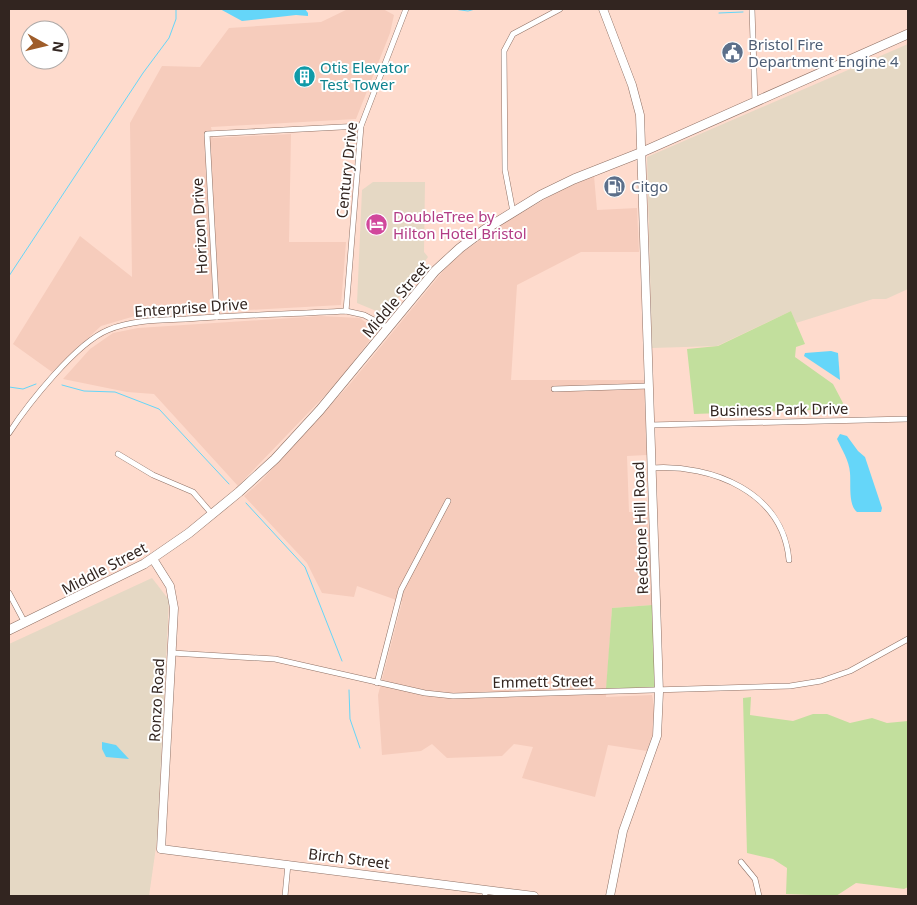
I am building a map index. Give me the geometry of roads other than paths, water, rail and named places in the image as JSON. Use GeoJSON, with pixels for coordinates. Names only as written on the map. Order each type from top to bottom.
{"type":"FeatureCollection","features":[{"type":"Feature","properties":{"kind":"main road","name":"Redstone Hill Road"},"geometry":{"type":"LineString","coordinates":[[603,9],[638,105],[659,692],[657,736],[623,831],[610,896]]}},
{"type":"Feature","properties":{"kind":"main road","name":"Middle Street"},"geometry":{"type":"LineString","coordinates":[[9,630],[124,576],[153,558],[212,514],[282,451],[331,397],[387,328],[448,258],[513,212],[568,182],[908,34]]}},
{"type":"Feature","properties":{"kind":"main road","name":"Ronzo Road"},"geometry":{"type":"LineString","coordinates":[[153,558],[172,593],[172,652],[161,849]]}},
{"type":"Feature","properties":{"kind":"main road","name":"Birch Street"},"geometry":{"type":"LineString","coordinates":[[161,849],[288,864],[485,892],[534,896]]}},
{"type":"Feature","properties":{"kind":"street","name":"Century Drive"},"geometry":{"type":"LineString","coordinates":[[346,311],[361,126],[406,9]]}},
{"type":"Feature","properties":{"kind":"street"},"geometry":{"type":"LineString","coordinates":[[513,212],[505,170],[504,51],[513,34],[560,9]]}},
{"type":"Feature","properties":{"kind":"street"},"geometry":{"type":"LineString","coordinates":[[752,9],[755,102]]}},
{"type":"Feature","properties":{"kind":"street","name":"Horizon Drive"},"geometry":{"type":"LineString","coordinates":[[217,317],[207,134],[361,126]]}},
{"type":"Feature","properties":{"kind":"street","name":"Enterprise Drive"},"geometry":{"type":"LineString","coordinates":[[9,433],[71,358],[88,342],[106,330],[144,321],[346,311],[364,315],[387,328]]}},
{"type":"Feature","properties":{"kind":"street"},"geometry":{"type":"LineString","coordinates":[[554,389],[649,386]]}},
{"type":"Feature","properties":{"kind":"street","name":"Business Park Drive"},"geometry":{"type":"LineString","coordinates":[[650,425],[908,419]]}},
{"type":"Feature","properties":{"kind":"street"},"geometry":{"type":"LineString","coordinates":[[118,454],[154,475],[192,492],[212,514]]}},
{"type":"Feature","properties":{"kind":"street"},"geometry":{"type":"LineString","coordinates":[[652,468],[682,468],[701,471],[734,484],[753,495],[778,520],[788,542],[789,560]]}},
{"type":"Feature","properties":{"kind":"street"},"geometry":{"type":"LineString","coordinates":[[377,683],[401,590],[448,501]]}},
{"type":"Feature","properties":{"kind":"street"},"geometry":{"type":"LineString","coordinates":[[9,593],[25,623]]}},
{"type":"Feature","properties":{"kind":"street","name":"Emmett Street"},"geometry":{"type":"LineString","coordinates":[[172,652],[276,659],[425,694],[453,696],[659,692],[790,686],[821,681],[850,671],[908,639]]}},
{"type":"Feature","properties":{"kind":"street"},"geometry":{"type":"LineString","coordinates":[[741,862],[755,879],[759,896]]}},
{"type":"Feature","properties":{"kind":"street"},"geometry":{"type":"LineString","coordinates":[[285,896],[288,864]]}},
{"type":"Feature","properties":{"kind":"water"},"geometry":{"type":"Polygon","coordinates":[[[220,9],[305,9],[308,16],[296,15],[242,21],[220,9]]]}},
{"type":"Feature","properties":{"kind":"water"},"geometry":{"type":"Polygon","coordinates":[[[831,351],[838,353],[840,380],[804,356],[805,353],[831,351]]]}},
{"type":"Feature","properties":{"kind":"water"},"geometry":{"type":"Polygon","coordinates":[[[840,434],[847,436],[865,457],[882,508],[881,512],[857,512],[854,509],[851,499],[849,468],[837,439],[840,434]]]}},
{"type":"Feature","properties":{"kind":"water"},"geometry":{"type":"Polygon","coordinates":[[[102,742],[116,745],[129,759],[106,757],[102,749],[102,742]]]}},
{"type":"Feature","properties":{"kind":"waterway"},"geometry":{"type":"LineString","coordinates":[[9,276],[143,73],[169,38],[176,19],[176,9]]}},
{"type":"Feature","properties":{"kind":"waterway"},"geometry":{"type":"LineString","coordinates":[[454,9],[468,11],[475,9]]}},
{"type":"Feature","properties":{"kind":"waterway"},"geometry":{"type":"LineString","coordinates":[[719,13],[743,12]]}},
{"type":"Feature","properties":{"kind":"waterway"},"geometry":{"type":"LineString","coordinates":[[9,387],[23,389],[36,384]]}},
{"type":"Feature","properties":{"kind":"waterway"},"geometry":{"type":"LineString","coordinates":[[62,385],[84,391],[115,392],[159,409],[229,484]]}},
{"type":"Feature","properties":{"kind":"waterway"},"geometry":{"type":"LineString","coordinates":[[246,503],[305,567],[342,661]]}},
{"type":"Feature","properties":{"kind":"waterway"},"geometry":{"type":"LineString","coordinates":[[349,690],[350,719],[360,748]]}},
{"type":"Feature","properties":{"kind":"place","name":"Bristol Fire Department Engine 4"},"geometry":{"type":"Point","coordinates":[732,53]}},
{"type":"Feature","properties":{"kind":"place","name":"Otis Elevator Test Tower"},"geometry":{"type":"Point","coordinates":[304,76]}},
{"type":"Feature","properties":{"kind":"place","name":"Citgo"},"geometry":{"type":"Point","coordinates":[615,186]}},
{"type":"Feature","properties":{"kind":"place","name":"DoubleTree by Hilton Hotel Bristol"},"geometry":{"type":"Point","coordinates":[377,225]}}]}
